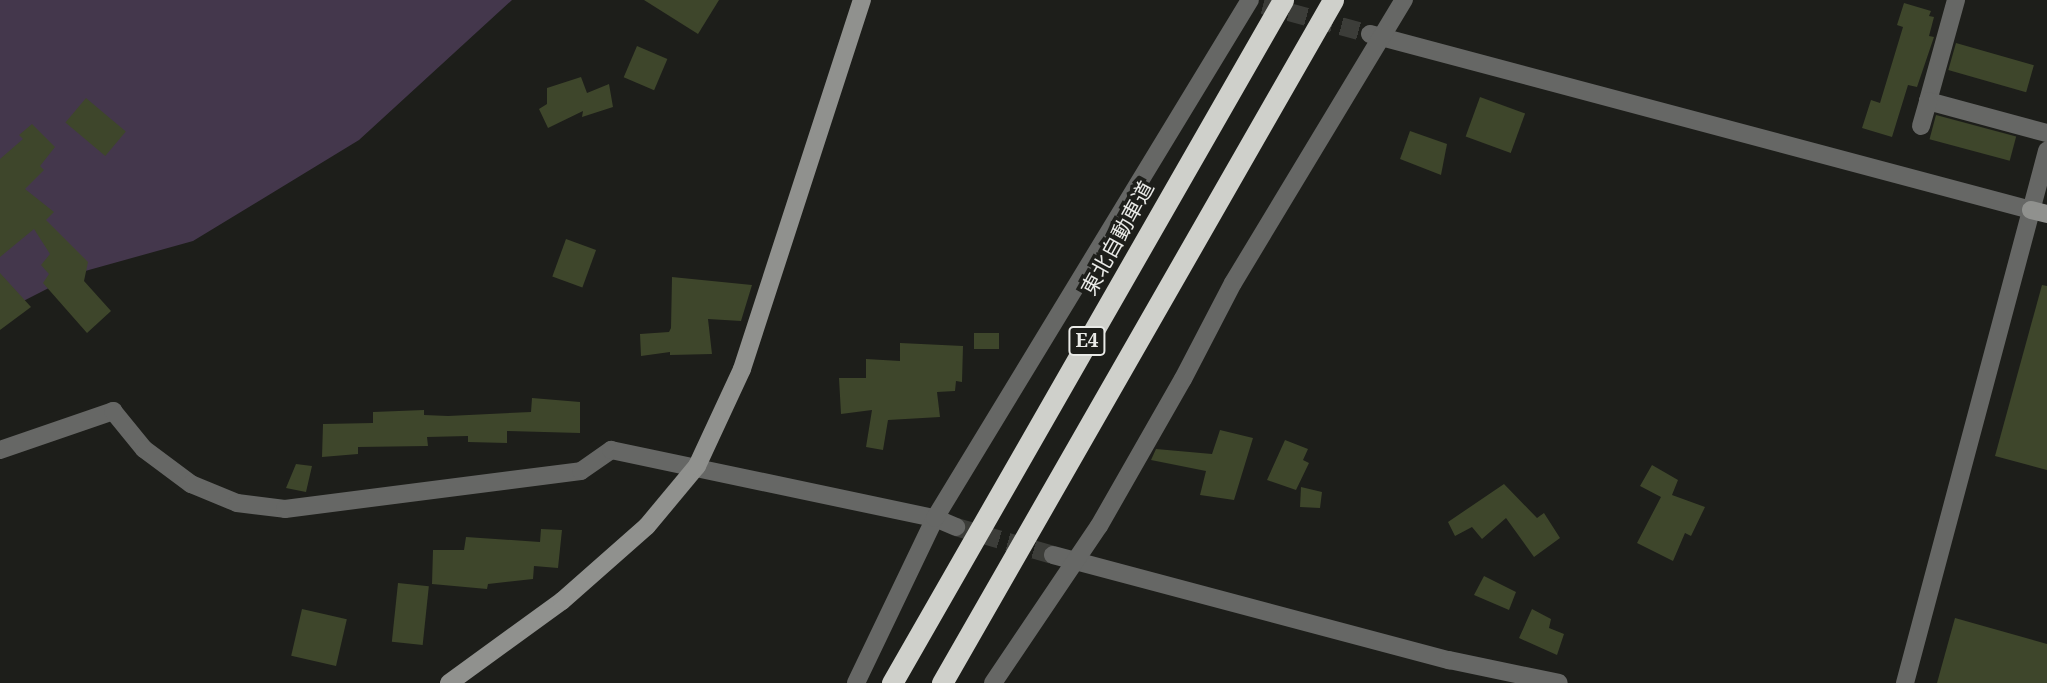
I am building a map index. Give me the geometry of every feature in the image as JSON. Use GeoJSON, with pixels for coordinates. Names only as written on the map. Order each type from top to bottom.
{"type":"FeatureCollection","features":[{"type":"Feature","properties":{"kind":"highway","name":"E4"},"geometry":{"type":"LineString","coordinates":[[942,683],[1334,0]]}},
{"type":"Feature","properties":{"kind":"highway","name":"東北自動車道"},"geometry":{"type":"LineString","coordinates":[[892,683],[1256,2]]}},
{"type":"Feature","properties":{"kind":"street"},"geometry":{"type":"LineString","coordinates":[[449,683],[516,638],[571,593],[647,526],[697,466],[742,369],[862,0]]}},
{"type":"Feature","properties":{"kind":"street"},"geometry":{"type":"LineString","coordinates":[[993,683],[1100,526],[1184,379],[1234,283],[1377,35],[1404,0]]}},
{"type":"Feature","properties":{"kind":"street"},"geometry":{"type":"LineString","coordinates":[[1921,126],[1956,0]]}},
{"type":"Feature","properties":{"kind":"street"},"geometry":{"type":"LineString","coordinates":[[856,683],[934,518],[1256,2]]}},
{"type":"Feature","properties":{"kind":"street"},"geometry":{"type":"LineString","coordinates":[[1377,35],[2039,212]]}},
{"type":"Feature","properties":{"kind":"street"},"geometry":{"type":"LineString","coordinates":[[1928,101],[2047,133]]}},
{"type":"Feature","properties":{"kind":"street"},"geometry":{"type":"LineString","coordinates":[[1905,683],[2039,212],[2047,150]]}},
{"type":"Feature","properties":{"kind":"street"},"geometry":{"type":"LineString","coordinates":[[0,450],[113,411],[144,449],[191,484],[236,503],[285,509],[581,471],[611,450],[934,518],[956,527]]}},
{"type":"Feature","properties":{"kind":"street"},"geometry":{"type":"LineString","coordinates":[[1053,555],[1076,558],[1448,660],[1547,681]]}},
{"type":"Feature","properties":{"kind":"shaded area"},"geometry":{"type":"Polygon","coordinates":[[[0,0],[512,0],[359,140],[193,241],[78,273],[0,313],[0,0]]]}},
{"type":"Feature","properties":{"kind":"building"},"geometry":{"type":"Polygon","coordinates":[[[644,0],[719,0],[698,34],[644,0]]]}},
{"type":"Feature","properties":{"kind":"building"},"geometry":{"type":"Polygon","coordinates":[[[1904,3],[1931,11],[1929,16],[1934,17],[1929,36],[1934,37],[1917,87],[1908,85],[1892,137],[1862,128],[1871,100],[1880,103],[1903,27],[1897,25],[1904,3]]]}},
{"type":"Feature","properties":{"kind":"building"},"geometry":{"type":"Polygon","coordinates":[[[1956,43],[2034,65],[2026,92],[1948,70],[1956,43]]]}},
{"type":"Feature","properties":{"kind":"building"},"geometry":{"type":"Polygon","coordinates":[[[637,46],[667,59],[654,90],[624,77],[637,46]]]}},
{"type":"Feature","properties":{"kind":"building"},"geometry":{"type":"Polygon","coordinates":[[[581,77],[587,93],[609,84],[613,107],[582,117],[583,111],[548,128],[539,109],[547,104],[547,88],[581,77]]]}},
{"type":"Feature","properties":{"kind":"building"},"geometry":{"type":"Polygon","coordinates":[[[1480,97],[1525,113],[1511,153],[1466,136],[1480,97]]]}},
{"type":"Feature","properties":{"kind":"building"},"geometry":{"type":"Polygon","coordinates":[[[86,98],[126,131],[105,156],[65,123],[86,98]]]}},
{"type":"Feature","properties":{"kind":"building"},"geometry":{"type":"Polygon","coordinates":[[[1936,115],[2016,136],[2010,161],[1930,139],[1936,115]]]}},
{"type":"Feature","properties":{"kind":"building"},"geometry":{"type":"Polygon","coordinates":[[[32,124],[55,147],[40,166],[44,170],[25,189],[54,212],[46,220],[88,262],[84,281],[111,311],[87,333],[43,283],[49,274],[41,265],[50,254],[34,229],[0,257],[0,159],[23,139],[19,135],[32,124]]]}},
{"type":"Feature","properties":{"kind":"building"},"geometry":{"type":"Polygon","coordinates":[[[1410,131],[1447,144],[1441,175],[1400,159],[1410,131]]]}},
{"type":"Feature","properties":{"kind":"building"},"geometry":{"type":"Polygon","coordinates":[[[566,239],[596,250],[582,288],[552,277],[566,239]]]}},
{"type":"Feature","properties":{"kind":"building"},"geometry":{"type":"Polygon","coordinates":[[[0,273],[31,307],[0,330],[0,273]]]}},
{"type":"Feature","properties":{"kind":"building"},"geometry":{"type":"Polygon","coordinates":[[[672,277],[752,285],[741,321],[708,319],[712,354],[670,355],[670,352],[641,356],[640,334],[669,332],[671,328],[672,277]]]}},
{"type":"Feature","properties":{"kind":"building"},"geometry":{"type":"Polygon","coordinates":[[[2042,285],[2047,286],[2047,470],[1995,456],[2042,285]]]}},
{"type":"Feature","properties":{"kind":"building"},"geometry":{"type":"Polygon","coordinates":[[[974,333],[999,333],[999,349],[974,349],[974,333]]]}},
{"type":"Feature","properties":{"kind":"building"},"geometry":{"type":"Polygon","coordinates":[[[900,343],[963,346],[962,382],[956,381],[955,391],[937,392],[940,417],[888,420],[883,450],[866,447],[872,410],[841,414],[839,378],[866,378],[866,359],[900,361],[900,343]]]}},
{"type":"Feature","properties":{"kind":"building"},"geometry":{"type":"Polygon","coordinates":[[[532,398],[580,402],[580,433],[507,431],[507,443],[468,442],[468,436],[427,437],[428,446],[358,447],[358,454],[322,457],[323,424],[373,423],[373,412],[424,410],[424,415],[448,416],[531,412],[532,398]]]}},
{"type":"Feature","properties":{"kind":"building"},"geometry":{"type":"Polygon","coordinates":[[[1220,430],[1253,438],[1234,500],[1200,495],[1206,471],[1151,460],[1156,449],[1212,454],[1220,430]]]}},
{"type":"Feature","properties":{"kind":"building"},"geometry":{"type":"Polygon","coordinates":[[[1285,440],[1308,449],[1303,460],[1309,463],[1296,490],[1267,480],[1285,440]]]}},
{"type":"Feature","properties":{"kind":"building"},"geometry":{"type":"Polygon","coordinates":[[[296,464],[312,466],[306,492],[286,488],[296,464]]]}},
{"type":"Feature","properties":{"kind":"building"},"geometry":{"type":"Polygon","coordinates":[[[1652,465],[1678,480],[1672,495],[1705,507],[1691,536],[1685,533],[1673,561],[1637,543],[1661,497],[1640,486],[1652,465]]]}},
{"type":"Feature","properties":{"kind":"building"},"geometry":{"type":"Polygon","coordinates":[[[1504,484],[1537,518],[1544,513],[1560,538],[1534,557],[1506,518],[1482,539],[1472,527],[1455,536],[1448,522],[1504,484]]]}},
{"type":"Feature","properties":{"kind":"building"},"geometry":{"type":"Polygon","coordinates":[[[1301,487],[1322,492],[1320,508],[1300,507],[1301,487]]]}},
{"type":"Feature","properties":{"kind":"building"},"geometry":{"type":"Polygon","coordinates":[[[541,529],[562,530],[558,568],[534,566],[533,579],[488,584],[487,589],[432,584],[433,550],[464,550],[466,537],[540,542],[541,529]]]}},
{"type":"Feature","properties":{"kind":"building"},"geometry":{"type":"Polygon","coordinates":[[[1484,576],[1516,592],[1509,610],[1474,595],[1484,576]]]}},
{"type":"Feature","properties":{"kind":"building"},"geometry":{"type":"Polygon","coordinates":[[[398,583],[429,586],[423,645],[392,642],[398,583]]]}},
{"type":"Feature","properties":{"kind":"building"},"geometry":{"type":"Polygon","coordinates":[[[302,609],[347,619],[336,666],[291,656],[302,609]]]}},
{"type":"Feature","properties":{"kind":"building"},"geometry":{"type":"Polygon","coordinates":[[[1532,609],[1551,619],[1549,628],[1564,634],[1557,655],[1519,638],[1532,609]]]}},
{"type":"Feature","properties":{"kind":"building"},"geometry":{"type":"Polygon","coordinates":[[[1955,618],[2047,644],[2047,683],[1937,683],[1955,618]]]}},
{"type":"Feature","properties":{"kind":"tunnel"},"geometry":{"type":"LineString","coordinates":[[1263,5],[1370,34]]}},
{"type":"Feature","properties":{"kind":"tunnel"},"geometry":{"type":"LineString","coordinates":[[956,527],[1053,555]]}}]}
